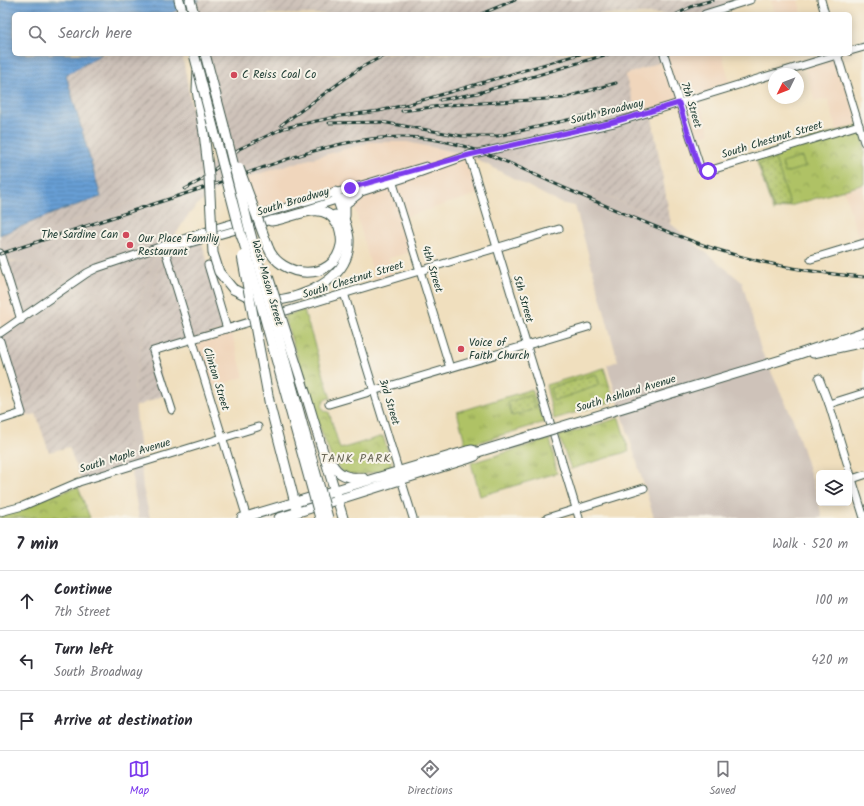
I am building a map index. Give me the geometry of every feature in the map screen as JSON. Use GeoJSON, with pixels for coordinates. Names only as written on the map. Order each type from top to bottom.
{"type":"FeatureCollection","features":[{"type":"Feature","properties":{"kind":"main road"},"geometry":{"type":"LineString","coordinates":[[179,0],[182,12]]}},
{"type":"Feature","properties":{"kind":"main road"},"geometry":{"type":"LineString","coordinates":[[190,0],[193,12]]}},
{"type":"Feature","properties":{"kind":"main road","name":"West Mason Street"},"geometry":{"type":"LineString","coordinates":[[195,56],[241,235],[320,518]]}},
{"type":"Feature","properties":{"kind":"main road","name":"West Mason Street"},"geometry":{"type":"LineString","coordinates":[[206,56],[249,228],[328,518]]}},
{"type":"Feature","properties":{"kind":"main road"},"geometry":{"type":"LineString","coordinates":[[198,69],[197,90],[208,169],[213,253],[219,272],[233,289],[248,298],[269,301],[292,297],[319,286],[335,274],[345,261],[348,251],[345,234],[333,197]]}},
{"type":"Feature","properties":{"kind":"main road"},"geometry":{"type":"LineString","coordinates":[[224,126],[258,221],[272,255],[286,268],[307,273],[325,267],[334,260],[345,234],[344,206],[347,201],[358,194]]}},
{"type":"Feature","properties":{"kind":"main road"},"geometry":{"type":"LineString","coordinates":[[271,221],[321,210],[332,216],[345,234]]}},
{"type":"Feature","properties":{"kind":"main road"},"geometry":{"type":"LineString","coordinates":[[249,228],[264,263],[324,451],[343,518]]}},
{"type":"Feature","properties":{"kind":"main road"},"geometry":{"type":"LineString","coordinates":[[241,235],[240,245],[270,406],[294,502],[299,515]]}},
{"type":"Feature","properties":{"kind":"main road","name":"South Ashland Avenue"},"geometry":{"type":"LineString","coordinates":[[245,518],[374,478],[400,475],[472,457],[478,452],[781,360],[864,332]]}},
{"type":"Feature","properties":{"kind":"main road","name":"South Ashland Avenue"},"geometry":{"type":"LineString","coordinates":[[781,360],[864,342]]}},
{"type":"Feature","properties":{"kind":"main road"},"geometry":{"type":"LineString","coordinates":[[324,451],[334,468],[340,474],[352,478],[374,478]]}},
{"type":"Feature","properties":{"kind":"main road","name":"South Ashland Avenue"},"geometry":{"type":"LineString","coordinates":[[279,518],[299,515],[400,475]]}},
{"type":"Feature","properties":{"kind":"street"},"geometry":{"type":"LineString","coordinates":[[711,12],[750,0]]}},
{"type":"Feature","properties":{"kind":"street"},"geometry":{"type":"LineString","coordinates":[[820,0],[824,12]]}},
{"type":"Feature","properties":{"kind":"street"},"geometry":{"type":"LineString","coordinates":[[852,50],[864,47]]}},
{"type":"Feature","properties":{"kind":"street","name":"7th Street"},"geometry":{"type":"LineString","coordinates":[[665,56],[697,162]]}},
{"type":"Feature","properties":{"kind":"street","name":"South Broadway"},"geometry":{"type":"LineString","coordinates":[[793,68],[832,56]]}},
{"type":"Feature","properties":{"kind":"street"},"geometry":{"type":"LineString","coordinates":[[839,56],[864,142]]}},
{"type":"Feature","properties":{"kind":"street","name":"South Broadway"},"geometry":{"type":"LineString","coordinates":[[0,333],[21,320],[87,273],[109,263],[166,246],[219,227],[333,197],[444,162],[608,124],[768,76]]}},
{"type":"Feature","properties":{"kind":"street","name":"South Chestnut Street"},"geometry":{"type":"LineString","coordinates":[[697,162],[701,170],[708,171],[859,124]]}},
{"type":"Feature","properties":{"kind":"street","name":"5th Street"},"geometry":{"type":"LineString","coordinates":[[469,155],[578,518]]}},
{"type":"Feature","properties":{"kind":"street","name":"South Broadway"},"geometry":{"type":"LineString","coordinates":[[166,246],[190,244],[271,221],[333,197],[358,194],[392,179]]}},
{"type":"Feature","properties":{"kind":"street","name":"4th Street"},"geometry":{"type":"LineString","coordinates":[[392,179],[450,368]]}},
{"type":"Feature","properties":{"kind":"street","name":"South Chestnut Street"},"geometry":{"type":"LineString","coordinates":[[172,410],[153,351],[558,229]]}},
{"type":"Feature","properties":{"kind":"street"},"geometry":{"type":"LineString","coordinates":[[811,259],[864,243]]}},
{"type":"Feature","properties":{"kind":"street","name":"Clinton Street"},"geometry":{"type":"LineString","coordinates":[[166,246],[245,518]]}},
{"type":"Feature","properties":{"kind":"street"},"geometry":{"type":"LineString","coordinates":[[0,253],[1,262],[21,320]]}},
{"type":"Feature","properties":{"kind":"street"},"geometry":{"type":"LineString","coordinates":[[208,265],[226,329]]}},
{"type":"Feature","properties":{"kind":"street","name":"3rd Street"},"geometry":{"type":"LineString","coordinates":[[344,293],[413,518]]}},
{"type":"Feature","properties":{"kind":"street"},"geometry":{"type":"LineString","coordinates":[[329,404],[588,327]]}},
{"type":"Feature","properties":{"kind":"street"},"geometry":{"type":"LineString","coordinates":[[0,341],[22,413],[0,420]]}},
{"type":"Feature","properties":{"kind":"street"},"geometry":{"type":"LineString","coordinates":[[819,378],[829,404],[849,470]]}},
{"type":"Feature","properties":{"kind":"street"},"geometry":{"type":"LineString","coordinates":[[829,404],[864,393]]}},
{"type":"Feature","properties":{"kind":"street","name":"South Maple Avenue"},"geometry":{"type":"LineString","coordinates":[[0,512],[23,506],[79,482],[258,427]]}},
{"type":"Feature","properties":{"kind":"street"},"geometry":{"type":"LineString","coordinates":[[864,475],[852,479],[864,518]]}},
{"type":"Feature","properties":{"kind":"street"},"geometry":{"type":"LineString","coordinates":[[547,518],[644,488]]}},
{"type":"Feature","properties":{"kind":"shaded area"},"geometry":{"type":"Polygon","coordinates":[[[200,0],[750,0],[711,12],[193,12],[191,4],[200,0]]]}},
{"type":"Feature","properties":{"kind":"shaded area"},"geometry":{"type":"Polygon","coordinates":[[[771,0],[798,0],[801,12],[774,12],[771,0]]]}},
{"type":"Feature","properties":{"kind":"shaded area"},"geometry":{"type":"Polygon","coordinates":[[[99,56],[182,56],[204,173],[192,181],[0,246],[0,235],[62,210],[101,197],[66,75],[99,56]]]}},
{"type":"Feature","properties":{"kind":"shaded area"},"geometry":{"type":"Polygon","coordinates":[[[206,56],[665,56],[666,60],[625,75],[638,116],[651,112],[671,224],[497,148],[369,134],[238,167],[206,56]]]}},
{"type":"Feature","properties":{"kind":"shaded area"},"geometry":{"type":"Polygon","coordinates":[[[665,56],[723,56],[731,87],[698,97],[710,133],[691,141],[679,103],[638,116],[625,75],[666,60],[665,56]]]}},
{"type":"Feature","properties":{"kind":"shaded area"},"geometry":{"type":"Polygon","coordinates":[[[837,56],[859,125],[837,131],[828,99],[815,101],[804,65],[837,56]]]}},
{"type":"Feature","properties":{"kind":"shaded area"},"geometry":{"type":"Polygon","coordinates":[[[405,131],[497,148],[671,224],[742,282],[761,350],[793,419],[816,492],[816,506],[820,506],[822,518],[654,518],[607,365],[618,361],[575,206],[560,203],[469,155],[407,142],[370,142],[243,178],[220,188],[198,204],[186,218],[169,245],[164,247],[141,342],[134,390],[143,488],[150,518],[139,518],[130,466],[128,441],[128,376],[119,330],[103,303],[88,291],[53,270],[26,263],[12,261],[0,262],[0,246],[192,181],[204,173],[232,145],[239,167],[369,134],[405,131]],[[201,193],[37,250],[93,280],[114,303],[126,326],[131,346],[143,290],[157,249],[173,223],[189,202],[201,193]]]}},
{"type":"Feature","properties":{"kind":"shaded area"},"geometry":{"type":"Polygon","coordinates":[[[370,142],[407,142],[469,155],[481,193],[404,217],[415,251],[389,258],[393,279],[376,284],[350,191],[264,216],[248,191],[243,178],[370,142]]]}},
{"type":"Feature","properties":{"kind":"shaded area"},"geometry":{"type":"Polygon","coordinates":[[[864,184],[864,243],[860,244],[844,190],[864,184]]]}},
{"type":"Feature","properties":{"kind":"shaded area"},"geometry":{"type":"Polygon","coordinates":[[[202,192],[157,249],[143,290],[131,347],[126,326],[93,281],[36,250],[202,192]]]}},
{"type":"Feature","properties":{"kind":"shaded area"},"geometry":{"type":"Polygon","coordinates":[[[200,236],[227,329],[153,351],[167,394],[135,407],[134,390],[141,342],[164,247],[200,236]]]}},
{"type":"Feature","properties":{"kind":"shaded area"},"geometry":{"type":"Polygon","coordinates":[[[3,261],[26,263],[53,270],[88,291],[103,303],[113,318],[119,330],[128,376],[128,441],[130,466],[81,481],[69,447],[49,452],[36,414],[23,417],[0,341],[0,333],[21,320],[3,261]]]}},
{"type":"Feature","properties":{"kind":"shaded area"},"geometry":{"type":"Polygon","coordinates":[[[0,262],[21,320],[0,333],[0,262]]]}},
{"type":"Feature","properties":{"kind":"shaded area"},"geometry":{"type":"Polygon","coordinates":[[[230,328],[244,377],[207,389],[192,339],[230,328]]]}},
{"type":"Feature","properties":{"kind":"green space"},"geometry":{"type":"Polygon","coordinates":[[[859,125],[864,142],[864,184],[773,211],[755,156],[859,125]]]}},
{"type":"Feature","properties":{"kind":"green space"},"geometry":{"type":"Polygon","coordinates":[[[802,157],[805,167],[785,173],[782,163],[802,157]]]}},
{"type":"Feature","properties":{"kind":"green space"},"geometry":{"type":"Polygon","coordinates":[[[775,159],[790,204],[774,210],[759,164],[775,159]]]}},
{"type":"Feature","properties":{"kind":"green space"},"geometry":{"type":"Polygon","coordinates":[[[304,310],[331,399],[328,398],[324,400],[322,407],[325,411],[329,412],[340,449],[383,436],[391,462],[391,466],[388,469],[361,475],[344,474],[332,459],[317,420],[284,316],[304,310]]]}},
{"type":"Feature","properties":{"kind":"green space"},"geometry":{"type":"Polygon","coordinates":[[[604,368],[614,401],[554,419],[546,385],[604,368]]]}},
{"type":"Feature","properties":{"kind":"green space"},"geometry":{"type":"Polygon","coordinates":[[[596,374],[600,385],[553,401],[550,388],[596,374]]]}},
{"type":"Feature","properties":{"kind":"green space"},"geometry":{"type":"Polygon","coordinates":[[[532,389],[539,411],[545,422],[466,446],[457,412],[532,389]]]}},
{"type":"Feature","properties":{"kind":"green space"},"geometry":{"type":"Polygon","coordinates":[[[531,395],[535,409],[512,416],[508,402],[531,395]]]}},
{"type":"Feature","properties":{"kind":"green space"},"geometry":{"type":"Polygon","coordinates":[[[619,418],[629,451],[571,469],[559,436],[619,418]]]}},
{"type":"Feature","properties":{"kind":"green space"},"geometry":{"type":"Polygon","coordinates":[[[550,439],[557,473],[480,496],[471,463],[550,439]]]}},
{"type":"Feature","properties":{"kind":"green space"},"geometry":{"type":"Polygon","coordinates":[[[78,487],[90,518],[0,518],[0,512],[78,487]]]}},
{"type":"Feature","properties":{"kind":"water"},"geometry":{"type":"Polygon","coordinates":[[[0,0],[200,0],[174,12],[12,12],[12,56],[99,56],[66,75],[101,197],[62,210],[0,235],[0,0]]]}},
{"type":"Feature","properties":{"kind":"railway"},"geometry":{"type":"LineString","coordinates":[[486,12],[515,0]]}},
{"type":"Feature","properties":{"kind":"railway"},"geometry":{"type":"LineString","coordinates":[[681,12],[695,5],[713,0]]}},
{"type":"Feature","properties":{"kind":"railway"},"geometry":{"type":"LineString","coordinates":[[281,125],[360,68],[383,56]]}},
{"type":"Feature","properties":{"kind":"railway"},"geometry":{"type":"LineString","coordinates":[[185,189],[203,179],[239,149],[284,128],[340,116],[379,111],[409,104],[573,56]]}},
{"type":"Feature","properties":{"kind":"railway"},"geometry":{"type":"LineString","coordinates":[[440,100],[478,93],[601,56]]}},
{"type":"Feature","properties":{"kind":"railway"},"geometry":{"type":"LineString","coordinates":[[402,111],[448,105],[563,98],[616,83]]}},
{"type":"Feature","properties":{"kind":"railway"},"geometry":{"type":"LineString","coordinates":[[329,123],[381,122],[462,136],[498,136],[628,106]]}},
{"type":"Feature","properties":{"kind":"railway"},"geometry":{"type":"LineString","coordinates":[[0,254],[296,156],[354,142],[383,138],[412,137],[442,141],[490,155],[676,235],[731,254],[787,267],[864,277]]}},
{"type":"Feature","properties":{"kind":"place","name":"C Reiss Coal Co"},"geometry":{"type":"Point","coordinates":[234,75]}},
{"type":"Feature","properties":{"kind":"place","name":"The Sardine Can"},"geometry":{"type":"Point","coordinates":[126,235]}},
{"type":"Feature","properties":{"kind":"place","name":"Our Place Familiy Restaurant"},"geometry":{"type":"Point","coordinates":[130,245]}},
{"type":"Feature","properties":{"kind":"place","name":"Voice of Faith Church"},"geometry":{"type":"Point","coordinates":[461,349]}},
{"type":"Feature","properties":{"kind":"district","name":"TANK PARK"},"geometry":{"type":"Point","coordinates":[356,458]}},
{"type":"Feature","properties":{"kind":"route"},"geometry":{"type":"LineString","coordinates":[[350,188],[430,165],[502,147],[590,128],[679,103],[697,162],[701,170],[708,171]]}}]}
